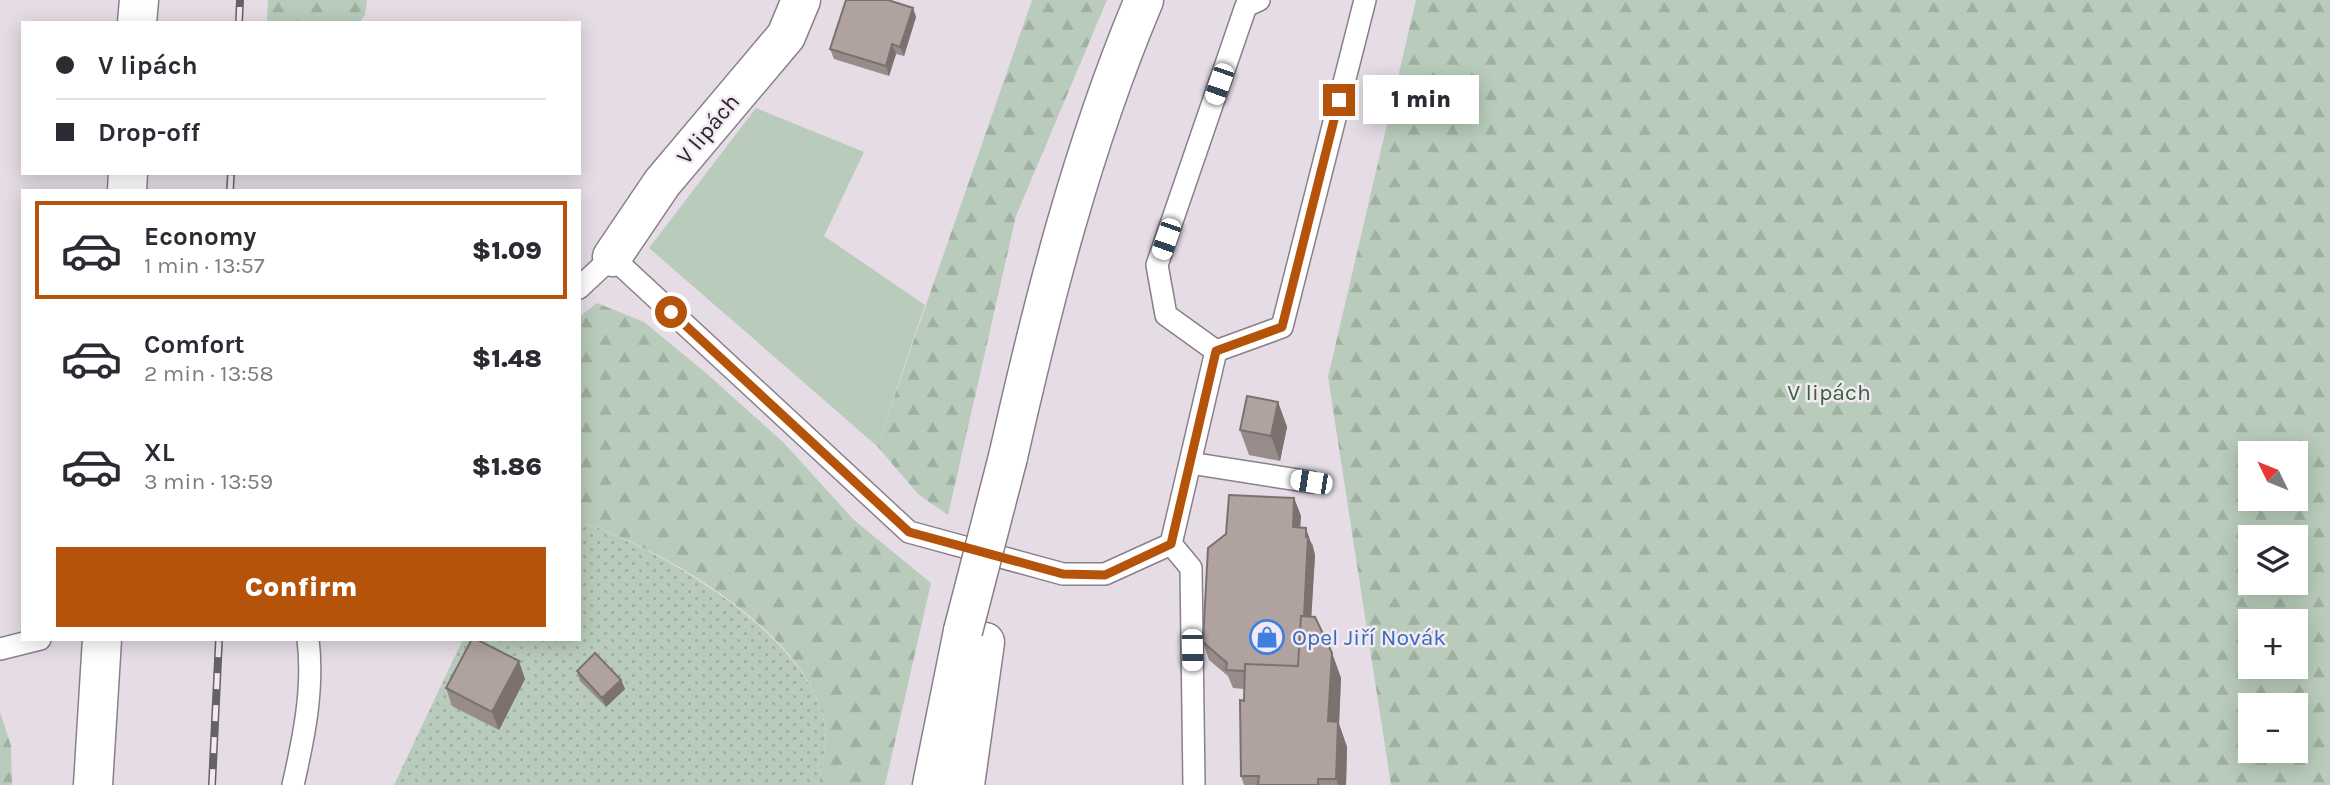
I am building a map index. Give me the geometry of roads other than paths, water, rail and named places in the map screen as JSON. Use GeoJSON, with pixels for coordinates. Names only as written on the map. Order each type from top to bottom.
{"type":"FeatureCollection","features":[{"type":"Feature","properties":{"kind":"main road"},"geometry":{"type":"LineString","coordinates":[[137,21],[139,0]]}},
{"type":"Feature","properties":{"kind":"main road","name":"V lipách"},"geometry":{"type":"LineString","coordinates":[[612,257],[662,183],[786,36],[801,0]]}},
{"type":"Feature","properties":{"kind":"main road"},"geometry":{"type":"LineString","coordinates":[[932,785],[975,632],[1008,457],[1057,255],[1124,46],[1144,0]]}},
{"type":"Feature","properties":{"kind":"main road"},"geometry":{"type":"LineString","coordinates":[[1124,46],[1153,0]]}},
{"type":"Feature","properties":{"kind":"main road"},"geometry":{"type":"LineString","coordinates":[[965,785],[975,632]]}},
{"type":"Feature","properties":{"kind":"main road"},"geometry":{"type":"LineString","coordinates":[[93,785],[103,641]]}},
{"type":"Feature","properties":{"kind":"lane"},"geometry":{"type":"LineString","coordinates":[[1216,351],[1166,315],[1157,265],[1246,6],[1259,0]]}},
{"type":"Feature","properties":{"kind":"lane"},"geometry":{"type":"LineString","coordinates":[[1216,351],[1282,327],[1365,0]]}},
{"type":"Feature","properties":{"kind":"lane","name":"V lipách"},"geometry":{"type":"LineString","coordinates":[[581,286],[612,257]]}},
{"type":"Feature","properties":{"kind":"lane"},"geometry":{"type":"LineString","coordinates":[[612,257],[909,532],[1063,574],[1105,575],[1171,544]]}},
{"type":"Feature","properties":{"kind":"lane"},"geometry":{"type":"LineString","coordinates":[[1171,544],[1216,351]]}},
{"type":"Feature","properties":{"kind":"lane"},"geometry":{"type":"LineString","coordinates":[[1190,463],[1311,482]]}},
{"type":"Feature","properties":{"kind":"lane"},"geometry":{"type":"LineString","coordinates":[[1171,544],[1191,568],[1194,785]]}},
{"type":"Feature","properties":{"kind":"lane"},"geometry":{"type":"LineString","coordinates":[[0,649],[32,641]]}},
{"type":"Feature","properties":{"kind":"lane"},"geometry":{"type":"LineString","coordinates":[[293,785],[306,726],[311,662],[308,641]]}},
{"type":"Feature","properties":{"kind":"railway"},"geometry":{"type":"LineString","coordinates":[[239,21],[240,0]]}},
{"type":"Feature","properties":{"kind":"railway"},"geometry":{"type":"LineString","coordinates":[[230,189],[231,175]]}},
{"type":"Feature","properties":{"kind":"railway"},"geometry":{"type":"LineString","coordinates":[[212,785],[219,641]]}},
{"type":"Feature","properties":{"kind":"place","name":"Opel Jiří Novák"},"geometry":{"type":"Point","coordinates":[1267,637]}}]}
